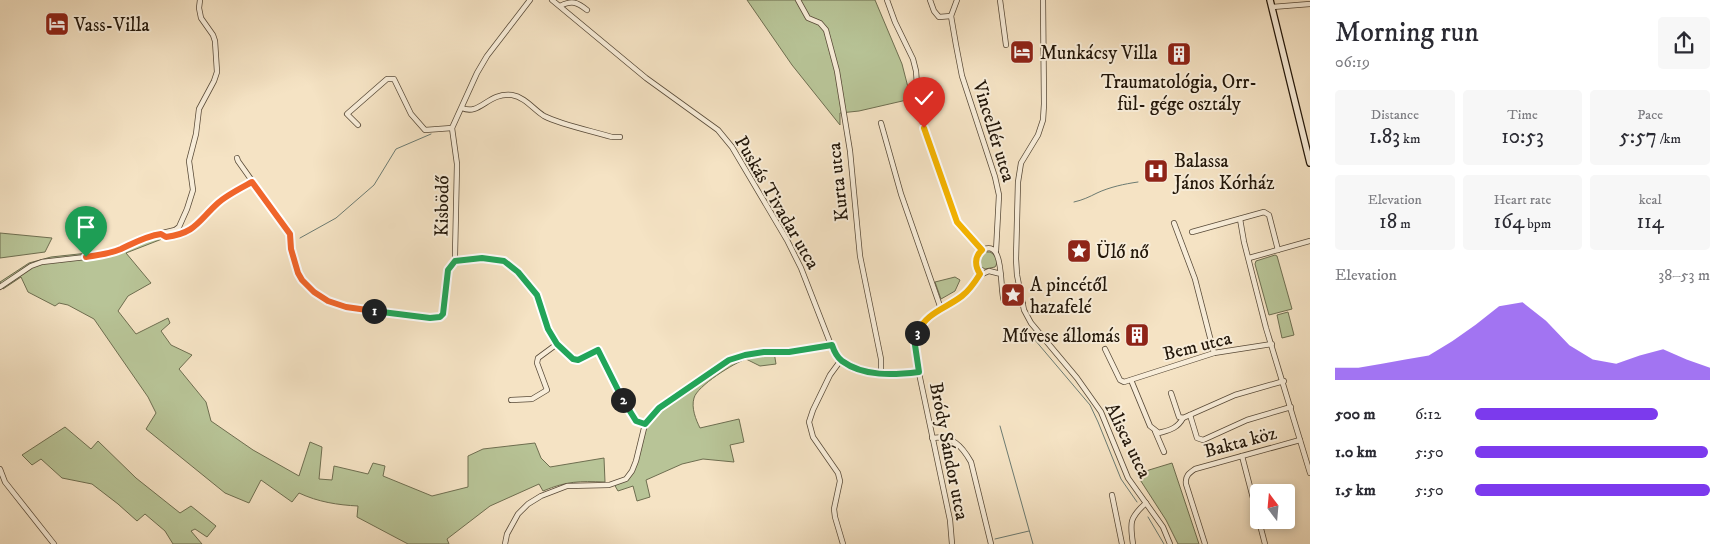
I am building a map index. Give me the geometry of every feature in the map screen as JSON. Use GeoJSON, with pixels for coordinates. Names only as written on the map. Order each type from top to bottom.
{"type":"FeatureCollection","features":[{"type":"Feature","properties":{"kind":"street"},"geometry":{"type":"LineString","coordinates":[[0,287],[31,266],[42,262],[103,255],[150,236],[175,230],[179,227],[193,190],[189,161],[196,134],[199,109],[217,72],[218,58],[215,42],[213,35],[201,18],[200,0]]}},
{"type":"Feature","properties":{"kind":"street"},"geometry":{"type":"LineString","coordinates":[[358,125],[348,114],[387,79],[394,80],[411,114],[425,130],[452,128],[477,73],[487,56],[530,0]]}},
{"type":"Feature","properties":{"kind":"street","name":"Puskás Tivadar utca"},"geometry":{"type":"LineString","coordinates":[[552,0],[646,78],[718,130],[732,147],[787,240],[801,268],[832,345],[841,360]]}},
{"type":"Feature","properties":{"kind":"street","name":"Kurta utca"},"geometry":{"type":"LineString","coordinates":[[798,0],[808,18],[820,22],[826,30],[837,71],[850,151],[860,256],[881,359],[881,374]]}},
{"type":"Feature","properties":{"kind":"street"},"geometry":{"type":"LineString","coordinates":[[887,0],[895,22],[914,59],[919,112],[957,222],[982,250]]}},
{"type":"Feature","properties":{"kind":"street"},"geometry":{"type":"LineString","coordinates":[[930,0],[939,17],[951,18],[957,0]]}},
{"type":"Feature","properties":{"kind":"street"},"geometry":{"type":"LineString","coordinates":[[1000,0],[1006,45]]}},
{"type":"Feature","properties":{"kind":"street","name":"Alisca utca"},"geometry":{"type":"LineString","coordinates":[[1043,0],[1043,120],[1038,134],[1021,163],[1018,182],[1016,259],[1023,304],[1031,323],[1077,378],[1101,412],[1128,478],[1162,528],[1170,544]]}},
{"type":"Feature","properties":{"kind":"street"},"geometry":{"type":"LineString","coordinates":[[1270,0],[1310,163]]}},
{"type":"Feature","properties":{"kind":"street"},"geometry":{"type":"LineString","coordinates":[[560,6],[571,1],[587,10]]}},
{"type":"Feature","properties":{"kind":"street"},"geometry":{"type":"LineString","coordinates":[[1272,7],[1310,4]]}},
{"type":"Feature","properties":{"kind":"street","name":"Vincellér utca"},"geometry":{"type":"LineString","coordinates":[[951,18],[962,76],[995,177],[999,195],[996,252],[1001,274],[1001,293],[1004,301],[1011,304],[1023,304]]}},
{"type":"Feature","properties":{"kind":"street"},"geometry":{"type":"LineString","coordinates":[[462,108],[470,111],[482,106],[496,96],[515,96],[546,116],[612,137],[620,137]]}},
{"type":"Feature","properties":{"kind":"street"},"geometry":{"type":"LineString","coordinates":[[881,123],[901,194],[940,309]]}},
{"type":"Feature","properties":{"kind":"street","name":"Kisbödő"},"geometry":{"type":"LineString","coordinates":[[237,158],[290,234],[291,249],[298,273],[314,292],[328,301],[346,307],[430,318],[440,317],[443,314],[448,270],[455,261],[456,164],[452,128]]}},
{"type":"Feature","properties":{"kind":"street"},"geometry":{"type":"LineString","coordinates":[[161,234],[166,237],[175,236],[190,229],[200,223],[221,200],[252,182]]}},
{"type":"Feature","properties":{"kind":"street"},"geometry":{"type":"LineString","coordinates":[[1192,232],[1264,212],[1269,215],[1278,250]]}},
{"type":"Feature","properties":{"kind":"street"},"geometry":{"type":"LineString","coordinates":[[1240,219],[1266,328],[1284,381],[1310,473]]}},
{"type":"Feature","properties":{"kind":"street"},"geometry":{"type":"LineString","coordinates":[[1174,223],[1195,279],[1214,353]]}},
{"type":"Feature","properties":{"kind":"street"},"geometry":{"type":"LineString","coordinates":[[1249,258],[1310,241]]}},
{"type":"Feature","properties":{"kind":"street"},"geometry":{"type":"LineString","coordinates":[[996,252],[991,249],[982,250],[977,255],[977,269],[980,274],[989,271],[1001,274]]}},
{"type":"Feature","properties":{"kind":"street"},"geometry":{"type":"LineString","coordinates":[[455,261],[482,258],[504,261],[509,264],[537,295],[548,329],[557,344],[573,359],[578,360],[598,350],[632,417],[636,421],[645,424]]}},
{"type":"Feature","properties":{"kind":"street","name":"Bródy Sándor utca"},"geometry":{"type":"LineString","coordinates":[[952,544],[950,520],[932,438],[915,345],[916,336],[927,318],[964,295],[980,274]]}},
{"type":"Feature","properties":{"kind":"street"},"geometry":{"type":"LineString","coordinates":[[511,400],[532,400],[547,390],[537,363],[538,358],[557,344]]}},
{"type":"Feature","properties":{"kind":"street","name":"Bem utca"},"geometry":{"type":"LineString","coordinates":[[1131,380],[1214,353],[1272,344]]}},
{"type":"Feature","properties":{"kind":"street"},"geometry":{"type":"LineString","coordinates":[[505,544],[507,534],[518,514],[528,504],[541,496],[568,486],[609,485],[626,479],[636,461],[645,424],[659,408],[729,360],[764,352],[789,352],[832,345]]}},
{"type":"Feature","properties":{"kind":"street"},"geometry":{"type":"LineString","coordinates":[[1105,349],[1120,380],[1124,382],[1131,380],[1150,426],[1159,433],[1175,428],[1183,418],[1235,395],[1284,381]]}},
{"type":"Feature","properties":{"kind":"street"},"geometry":{"type":"LineString","coordinates":[[843,544],[834,509],[840,482],[838,473],[813,438],[809,422],[818,399],[830,375],[841,360],[865,371],[881,374],[895,375],[919,372]]}},
{"type":"Feature","properties":{"kind":"street"},"geometry":{"type":"LineString","coordinates":[[1171,393],[1179,416],[1183,418]]}},
{"type":"Feature","properties":{"kind":"street"},"geometry":{"type":"LineString","coordinates":[[1190,415],[1197,438],[1202,440],[1247,420],[1291,407]]}},
{"type":"Feature","properties":{"kind":"street"},"geometry":{"type":"LineString","coordinates":[[1154,430],[1164,452]]}},
{"type":"Feature","properties":{"kind":"street"},"geometry":{"type":"LineString","coordinates":[[932,438],[939,437],[955,441],[971,462],[991,544]]}},
{"type":"Feature","properties":{"kind":"street","name":"Bakta köz"},"geometry":{"type":"LineString","coordinates":[[1205,544],[1186,484],[1188,474],[1195,469],[1300,440]]}},
{"type":"Feature","properties":{"kind":"street"},"geometry":{"type":"LineString","coordinates":[[1242,456],[1265,544]]}},
{"type":"Feature","properties":{"kind":"street"},"geometry":{"type":"LineString","coordinates":[[0,469],[6,482],[54,544]]}},
{"type":"Feature","properties":{"kind":"street"},"geometry":{"type":"LineString","coordinates":[[1112,496],[1122,544]]}},
{"type":"Feature","properties":{"kind":"street"},"geometry":{"type":"LineString","coordinates":[[1133,544],[1132,519],[1135,512],[1146,503]]}},
{"type":"Feature","properties":{"kind":"green space"},"geometry":{"type":"Polygon","coordinates":[[[747,0],[875,0],[902,64],[911,99],[859,111],[840,113],[840,125],[792,65],[747,0]]]}},
{"type":"Feature","properties":{"kind":"green space"},"geometry":{"type":"Polygon","coordinates":[[[0,233],[52,238],[45,252],[0,258],[0,233]]]}},
{"type":"Feature","properties":{"kind":"green space"},"geometry":{"type":"Polygon","coordinates":[[[158,236],[162,239],[126,253],[151,283],[128,296],[118,311],[136,334],[168,318],[170,323],[161,331],[171,345],[192,355],[179,369],[206,402],[211,421],[253,450],[299,476],[310,442],[322,447],[319,479],[332,480],[334,466],[368,474],[373,463],[385,466],[383,476],[432,496],[468,487],[468,456],[483,449],[535,443],[541,458],[550,467],[604,458],[605,482],[573,482],[543,491],[539,484],[490,506],[447,539],[449,544],[408,544],[357,517],[358,506],[328,503],[299,493],[292,502],[261,480],[249,503],[225,493],[146,429],[156,413],[148,397],[94,319],[68,305],[59,303],[55,306],[28,292],[21,277],[3,289],[0,282],[29,263],[51,257],[88,253],[108,255],[158,236]]]}},
{"type":"Feature","properties":{"kind":"green space"},"geometry":{"type":"Polygon","coordinates":[[[984,252],[990,252],[995,257],[997,263],[995,267],[985,269],[980,266],[979,258],[984,252]]]}},
{"type":"Feature","properties":{"kind":"green space"},"geometry":{"type":"Polygon","coordinates":[[[1277,256],[1292,309],[1269,315],[1255,264],[1256,261],[1277,256]]]}},
{"type":"Feature","properties":{"kind":"green space"},"geometry":{"type":"Polygon","coordinates":[[[955,277],[960,280],[955,291],[941,299],[935,282],[955,277]]]}},
{"type":"Feature","properties":{"kind":"green space"},"geometry":{"type":"Polygon","coordinates":[[[1288,312],[1294,335],[1282,338],[1277,315],[1288,312]]]}},
{"type":"Feature","properties":{"kind":"green space"},"geometry":{"type":"Polygon","coordinates":[[[774,352],[776,364],[760,366],[746,359],[709,381],[694,398],[694,410],[700,428],[739,419],[744,442],[730,445],[734,462],[703,459],[682,464],[646,480],[650,497],[637,501],[633,486],[618,491],[614,484],[619,483],[632,471],[645,424],[659,408],[729,360],[745,355],[774,352]]]}},
{"type":"Feature","properties":{"kind":"green space"},"geometry":{"type":"Polygon","coordinates":[[[65,427],[91,449],[98,441],[136,478],[180,513],[191,506],[216,526],[207,537],[195,529],[191,531],[202,544],[173,544],[165,531],[145,514],[137,521],[92,484],[62,478],[41,459],[32,465],[22,455],[65,427]]]}},
{"type":"Feature","properties":{"kind":"green space"},"geometry":{"type":"Polygon","coordinates":[[[1172,463],[1199,544],[1178,544],[1166,520],[1137,475],[1172,463]]]}},
{"type":"Feature","properties":{"kind":"waterway"},"geometry":{"type":"LineString","coordinates":[[300,238],[336,218],[374,185],[396,149],[431,134]]}},
{"type":"Feature","properties":{"kind":"waterway"},"geometry":{"type":"LineString","coordinates":[[1074,202],[1112,187],[1138,182]]}},
{"type":"Feature","properties":{"kind":"waterway"},"geometry":{"type":"LineString","coordinates":[[1029,333],[1090,405],[1121,479],[1137,502]]}},
{"type":"Feature","properties":{"kind":"waterway"},"geometry":{"type":"LineString","coordinates":[[1000,426],[1033,544]]}},
{"type":"Feature","properties":{"kind":"waterway"},"geometry":{"type":"LineString","coordinates":[[1148,517],[1164,544]]}},
{"type":"Feature","properties":{"kind":"waterway"},"geometry":{"type":"LineString","coordinates":[[995,539],[1029,531]]}},
{"type":"Feature","properties":{"kind":"place","name":"Vass-Villa"},"geometry":{"type":"Point","coordinates":[57,24]}},
{"type":"Feature","properties":{"kind":"place","name":"Munkácsy Villa"},"geometry":{"type":"Point","coordinates":[1022,52]}},
{"type":"Feature","properties":{"kind":"place","name":"Traumatológia, Orr- fül- gége osztály"},"geometry":{"type":"Point","coordinates":[1179,54]}},
{"type":"Feature","properties":{"kind":"place","name":"Balassa János Kórház"},"geometry":{"type":"Point","coordinates":[1156,171]}},
{"type":"Feature","properties":{"kind":"place","name":"Ülő nő"},"geometry":{"type":"Point","coordinates":[1079,251]}},
{"type":"Feature","properties":{"kind":"place","name":"A pincétől hazafelé"},"geometry":{"type":"Point","coordinates":[1013,295]}},
{"type":"Feature","properties":{"kind":"place","name":"Művese állomás"},"geometry":{"type":"Point","coordinates":[1137,335]}},
{"type":"Feature","properties":{"kind":"route"},"geometry":{"type":"LineString","coordinates":[[86,257],[103,255],[150,236],[161,234],[166,237],[175,236],[200,223],[221,200],[252,182],[290,234],[291,249],[302,280],[314,292],[328,301],[346,307],[430,318],[440,317],[443,314],[448,270],[455,261],[482,258],[504,261],[509,264],[537,295],[548,329],[557,344],[573,359],[578,360],[598,350],[632,417],[636,421],[645,424],[659,408],[688,387],[729,360],[745,355],[764,352],[789,352],[832,345],[841,360],[865,371],[895,375],[919,372],[915,345],[916,336],[921,325],[927,318],[964,295],[974,284],[980,274],[977,269],[977,255],[982,250],[957,222],[924,128]]}}]}
